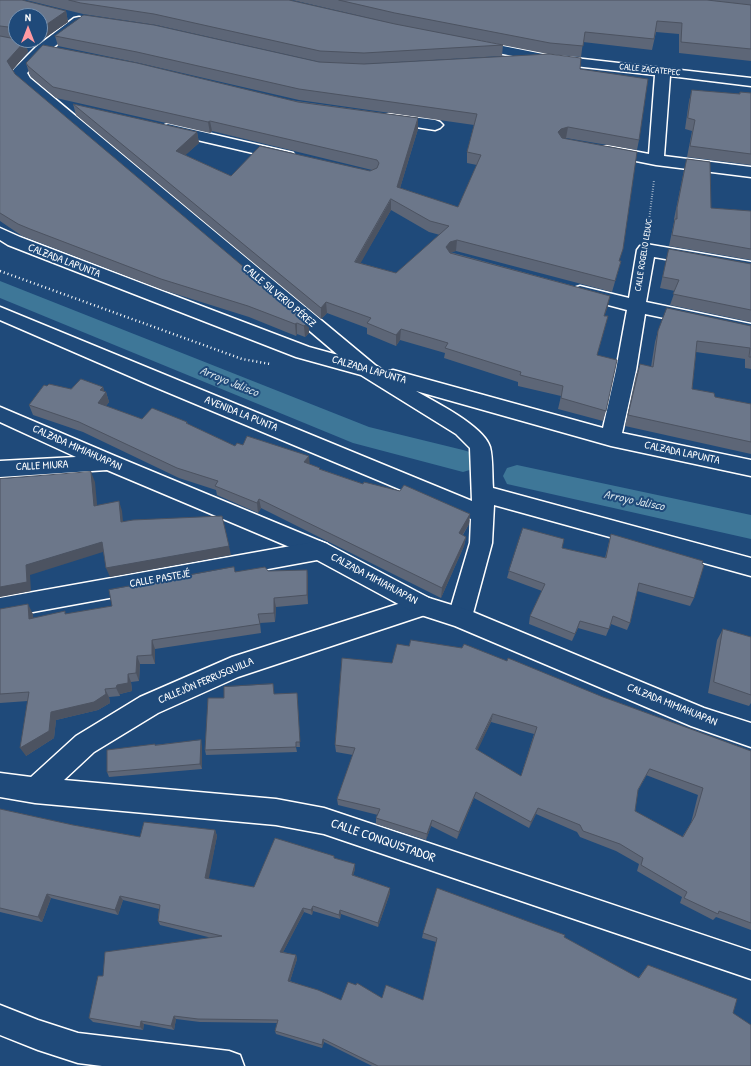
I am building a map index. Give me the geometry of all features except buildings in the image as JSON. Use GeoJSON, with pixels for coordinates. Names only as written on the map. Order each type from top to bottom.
{"type":"FeatureCollection","features":[{"type":"Feature","properties":{"kind":"street","name":"CALLE SILVERIO PÉREZ"},"geometry":{"type":"LineString","coordinates":[[68,15],[86,19],[41,50],[19,72],[24,81],[368,370],[463,429],[474,438],[480,447],[482,458],[481,543],[460,617]]}},
{"type":"Feature","properties":{"kind":"street"},"geometry":{"type":"LineString","coordinates":[[456,41],[548,59]]}},
{"type":"Feature","properties":{"kind":"street"},"geometry":{"type":"LineString","coordinates":[[494,62],[548,59]]}},
{"type":"Feature","properties":{"kind":"street","name":"CALLE ZACATEPEC"},"geometry":{"type":"LineString","coordinates":[[548,59],[751,82]]}},
{"type":"Feature","properties":{"kind":"street"},"geometry":{"type":"LineString","coordinates":[[656,160],[663,71]]}},
{"type":"Feature","properties":{"kind":"street"},"geometry":{"type":"LineString","coordinates":[[48,102],[79,109]]}},
{"type":"Feature","properties":{"kind":"street"},"geometry":{"type":"LineString","coordinates":[[374,117],[435,125]]}},
{"type":"Feature","properties":{"kind":"street"},"geometry":{"type":"LineString","coordinates":[[155,126],[301,160]]}},
{"type":"Feature","properties":{"kind":"street"},"geometry":{"type":"LineString","coordinates":[[589,148],[656,160],[751,172]]}},
{"type":"Feature","properties":{"kind":"street","name":"CALZADA LAPUNTA"},"geometry":{"type":"LineString","coordinates":[[0,233],[14,241],[303,352],[611,438],[751,468]]}},
{"type":"Feature","properties":{"kind":"street"},"geometry":{"type":"LineString","coordinates":[[646,250],[751,268]]}},
{"type":"Feature","properties":{"kind":"street","name":"CALLE ROGELIO LEDUC"},"geometry":{"type":"LineString","coordinates":[[611,438],[626,370],[646,250]]}},
{"type":"Feature","properties":{"kind":"street"},"geometry":{"type":"LineString","coordinates":[[561,286],[636,306],[751,330]]}},
{"type":"Feature","properties":{"kind":"street","name":"AVENIDA LA PUNTA"},"geometry":{"type":"LineString","coordinates":[[0,313],[157,380],[482,504]]}},
{"type":"Feature","properties":{"kind":"street","name":"CALZADA MIMIAHUAPAN"},"geometry":{"type":"LineString","coordinates":[[0,414],[108,462],[319,550],[423,606],[460,617],[700,718],[751,735]]}},
{"type":"Feature","properties":{"kind":"street","name":"CALLE MIURA"},"geometry":{"type":"LineString","coordinates":[[0,469],[108,462]]}},
{"type":"Feature","properties":{"kind":"street"},"geometry":{"type":"LineString","coordinates":[[482,504],[751,567]]}},
{"type":"Feature","properties":{"kind":"street","name":"CALLE PASTEJÉ"},"geometry":{"type":"LineString","coordinates":[[0,608],[319,550]]}},
{"type":"Feature","properties":{"kind":"street","name":"CALLEJÒN FERRUSQUILLA"},"geometry":{"type":"LineString","coordinates":[[35,790],[85,744],[149,705],[232,668],[423,606]]}},
{"type":"Feature","properties":{"kind":"street","name":"CALLE CONQUISTADOR"},"geometry":{"type":"LineString","coordinates":[[0,785],[35,790],[276,812],[324,821],[751,965]]}},
{"type":"Feature","properties":{"kind":"street"},"geometry":{"type":"LineString","coordinates":[[0,1020],[78,1048],[229,1066]]}},
{"type":"Feature","properties":{"kind":"path","name":"CALLE ROGELIO LEDUC"},"geometry":{"type":"LineString","coordinates":[[646,250],[656,160]]}},
{"type":"Feature","properties":{"kind":"path"},"geometry":{"type":"LineString","coordinates":[[0,271],[242,359],[265,364],[288,362],[303,352]]}},
{"type":"Feature","properties":{"kind":"waterway","name":"Arroyo Jalisco"},"geometry":{"type":"LineString","coordinates":[[0,289],[363,436],[463,461]]}},
{"type":"Feature","properties":{"kind":"waterway","name":"Arroyo Jalisco"},"geometry":{"type":"LineString","coordinates":[[517,476],[751,527]]}}]}
